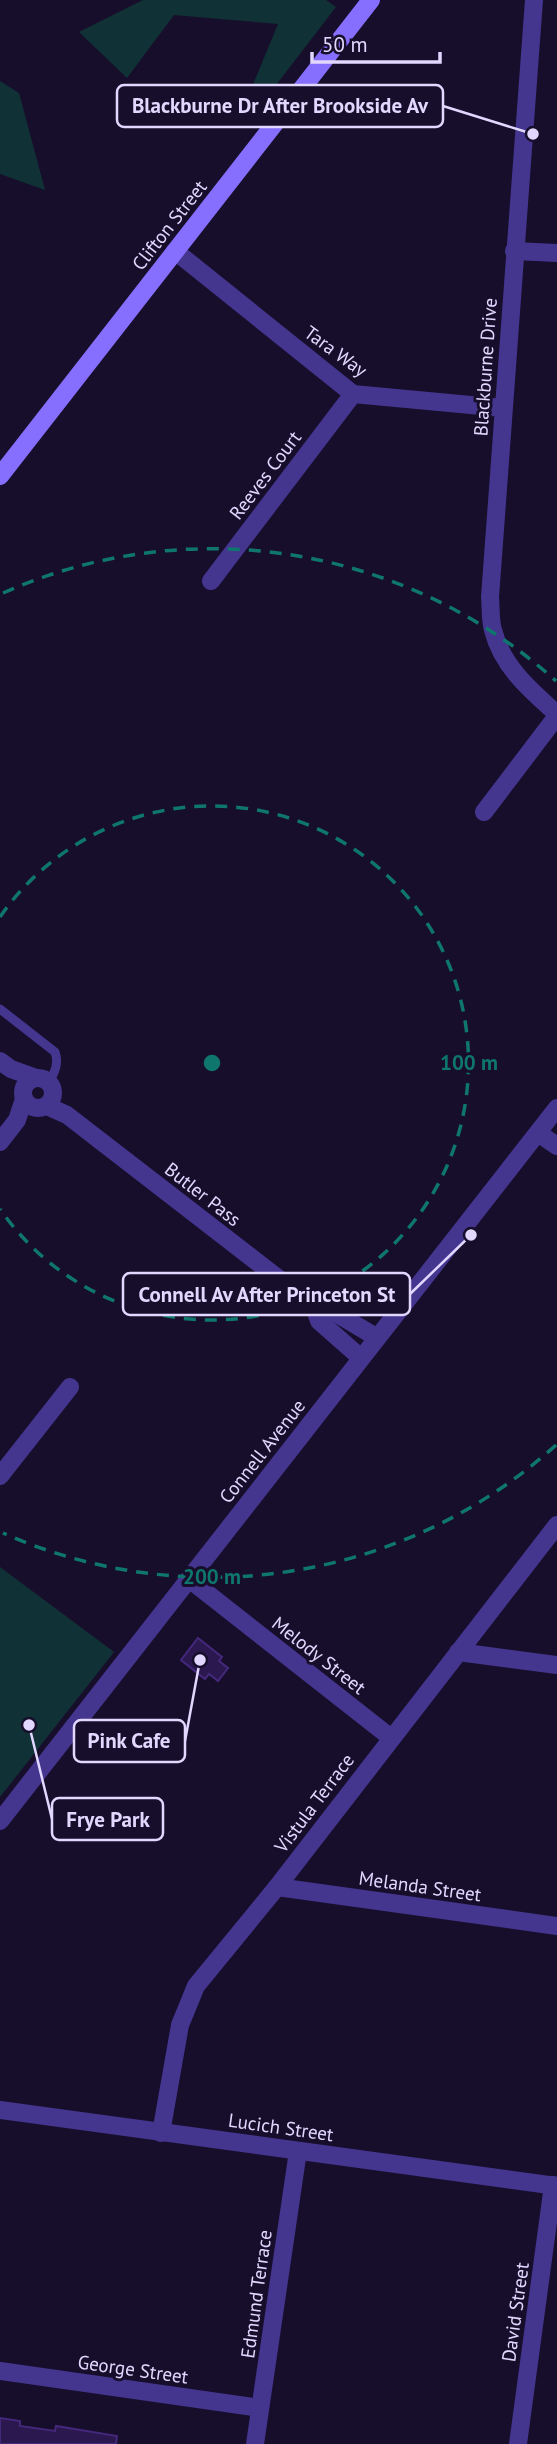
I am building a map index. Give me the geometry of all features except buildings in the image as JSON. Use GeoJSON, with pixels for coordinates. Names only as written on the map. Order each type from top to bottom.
{"type":"FeatureCollection","features":[{"type":"Feature","properties":{"kind":"main road","name":"Clifton Street"},"geometry":{"type":"LineString","coordinates":[[0,476],[371,0]]}},
{"type":"Feature","properties":{"kind":"street","name":"Blackburne Drive"},"geometry":{"type":"LineString","coordinates":[[534,0],[490,597],[492,629],[505,660],[530,690],[557,715]]}},
{"type":"Feature","properties":{"kind":"street","name":"Tara Way"},"geometry":{"type":"LineString","coordinates":[[175,251],[352,394],[503,408]]}},
{"type":"Feature","properties":{"kind":"street"},"geometry":{"type":"LineString","coordinates":[[514,251],[557,253]]}},
{"type":"Feature","properties":{"kind":"street","name":"Reeves Court"},"geometry":{"type":"LineString","coordinates":[[211,581],[352,394]]}},
{"type":"Feature","properties":{"kind":"street"},"geometry":{"type":"LineString","coordinates":[[484,812],[557,715]]}},
{"type":"Feature","properties":{"kind":"street","name":"Butler Pass"},"geometry":{"type":"LineString","coordinates":[[5,1065],[39,1095],[314,1306],[329,1309],[376,1338]]}},
{"type":"Feature","properties":{"kind":"street"},"geometry":{"type":"LineString","coordinates":[[0,1142],[39,1095]]}},
{"type":"Feature","properties":{"kind":"street","name":"Connell Avenue"},"geometry":{"type":"LineString","coordinates":[[0,1821],[557,1108]]}},
{"type":"Feature","properties":{"kind":"street"},"geometry":{"type":"LineString","coordinates":[[538,1132],[557,1146]]}},
{"type":"Feature","properties":{"kind":"street","name":"Butler Pass"},"geometry":{"type":"LineString","coordinates":[[314,1306],[319,1321],[361,1358]]}},
{"type":"Feature","properties":{"kind":"street"},"geometry":{"type":"LineString","coordinates":[[0,1476],[70,1387]]}},
{"type":"Feature","properties":{"kind":"street","name":"Vistula Terrace"},"geometry":{"type":"LineString","coordinates":[[161,2133],[180,2025],[196,1986],[557,1525]]}},
{"type":"Feature","properties":{"kind":"street","name":"Melody Street"},"geometry":{"type":"LineString","coordinates":[[189,1579],[390,1737]]}},
{"type":"Feature","properties":{"kind":"street"},"geometry":{"type":"LineString","coordinates":[[458,1652],[557,1665]]}},
{"type":"Feature","properties":{"kind":"street","name":"Melanda Street"},"geometry":{"type":"LineString","coordinates":[[276,1887],[557,1926]]}},
{"type":"Feature","properties":{"kind":"street","name":"Lucich Street"},"geometry":{"type":"LineString","coordinates":[[0,2110],[555,2186]]}},
{"type":"Feature","properties":{"kind":"street","name":"Edmund Terrace"},"geometry":{"type":"LineString","coordinates":[[255,2444],[298,2151]]}},
{"type":"Feature","properties":{"kind":"street","name":"David Street"},"geometry":{"type":"LineString","coordinates":[[518,2444],[555,2186]]}},
{"type":"Feature","properties":{"kind":"street","name":"George Street"},"geometry":{"type":"LineString","coordinates":[[0,2371],[260,2407]]}},
{"type":"Feature","properties":{"kind":"lane"},"geometry":{"type":"LineString","coordinates":[[0,1009],[55,1052],[56,1069],[39,1095]]}},
{"type":"Feature","properties":{"kind":"green space"},"geometry":{"type":"Polygon","coordinates":[[[143,0],[326,0],[336,7],[263,102],[244,106],[278,24],[174,15],[127,78],[79,32],[143,0]]]}},
{"type":"Feature","properties":{"kind":"green space"},"geometry":{"type":"Polygon","coordinates":[[[0,81],[19,93],[45,190],[0,174],[0,81]]]}},
{"type":"Feature","properties":{"kind":"green space"},"geometry":{"type":"Polygon","coordinates":[[[0,1567],[114,1652],[0,1797],[0,1567]]]}},
{"type":"Feature","properties":{"kind":"place","name":"Blackburne Dr After Brookside Av"},"geometry":{"type":"Point","coordinates":[533,134]}},
{"type":"Feature","properties":{"kind":"place","name":"Connell Av After Princeton St"},"geometry":{"type":"Point","coordinates":[471,1235]}},
{"type":"Feature","properties":{"kind":"place","name":"Pink Cafe"},"geometry":{"type":"Point","coordinates":[200,1660]}},
{"type":"Feature","properties":{"kind":"place","name":"Frye Park"},"geometry":{"type":"Point","coordinates":[29,1725]}}]}
